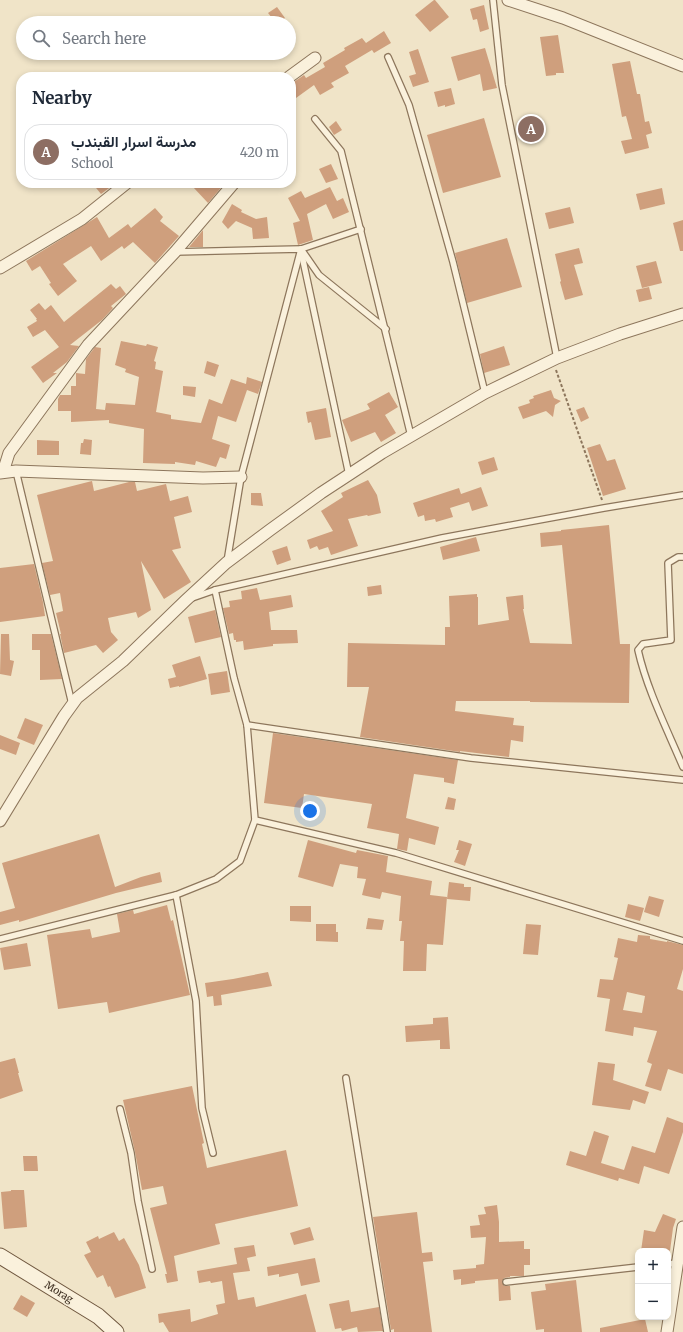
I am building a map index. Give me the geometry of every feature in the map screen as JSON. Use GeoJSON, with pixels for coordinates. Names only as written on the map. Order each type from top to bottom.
{"type":"FeatureCollection","features":[{"type":"Feature","properties":{"kind":"main road","name":"Morag"},"geometry":{"type":"LineString","coordinates":[[0,1256],[98,1316],[116,1332]]}},
{"type":"Feature","properties":{"kind":"street"},"geometry":{"type":"LineString","coordinates":[[508,0],[563,18],[683,66]]}},
{"type":"Feature","properties":{"kind":"street"},"geometry":{"type":"LineString","coordinates":[[296,72],[315,58]]}},
{"type":"Feature","properties":{"kind":"street"},"geometry":{"type":"LineString","coordinates":[[0,268],[82,219],[121,188]]}},
{"type":"Feature","properties":{"kind":"street"},"geometry":{"type":"LineString","coordinates":[[230,188],[175,252],[88,345],[9,452],[1,473],[16,471],[203,478],[240,477]]}},
{"type":"Feature","properties":{"kind":"street"},"geometry":{"type":"LineString","coordinates":[[0,821],[64,716],[77,698],[123,661],[226,564],[321,493],[382,453],[485,393],[555,359],[620,334],[683,314]]}},
{"type":"Feature","properties":{"kind":"street"},"geometry":{"type":"LineString","coordinates":[[667,1332],[673,1263],[683,1227]]}},
{"type":"Feature","properties":{"kind":"lane"},"geometry":{"type":"LineString","coordinates":[[493,0],[502,85],[555,359]]}},
{"type":"Feature","properties":{"kind":"lane"},"geometry":{"type":"LineString","coordinates":[[388,57],[409,105],[453,262],[485,393]]}},
{"type":"Feature","properties":{"kind":"lane"},"geometry":{"type":"LineString","coordinates":[[315,119],[341,151],[386,329],[411,436]]}},
{"type":"Feature","properties":{"kind":"lane"},"geometry":{"type":"LineString","coordinates":[[175,252],[301,249],[361,230]]}},
{"type":"Feature","properties":{"kind":"lane"},"geometry":{"type":"LineString","coordinates":[[301,249],[319,275],[386,329]]}},
{"type":"Feature","properties":{"kind":"lane"},"geometry":{"type":"LineString","coordinates":[[301,249],[348,475]]}},
{"type":"Feature","properties":{"kind":"lane"},"geometry":{"type":"LineString","coordinates":[[226,564],[240,477],[301,249]]}},
{"type":"Feature","properties":{"kind":"lane"},"geometry":{"type":"LineString","coordinates":[[16,471],[72,705]]}},
{"type":"Feature","properties":{"kind":"lane"},"geometry":{"type":"LineString","coordinates":[[185,601],[215,590],[442,538],[683,495]]}},
{"type":"Feature","properties":{"kind":"lane"},"geometry":{"type":"LineString","coordinates":[[683,557],[678,557],[668,563],[671,640],[643,644],[638,650],[650,687],[683,767]]}},
{"type":"Feature","properties":{"kind":"lane"},"geometry":{"type":"LineString","coordinates":[[0,939],[176,895],[216,879],[240,862],[255,820],[247,725],[234,678],[215,590]]}},
{"type":"Feature","properties":{"kind":"lane"},"geometry":{"type":"LineString","coordinates":[[247,725],[471,758],[683,780]]}},
{"type":"Feature","properties":{"kind":"lane"},"geometry":{"type":"LineString","coordinates":[[255,820],[396,854],[683,941]]}},
{"type":"Feature","properties":{"kind":"lane"},"geometry":{"type":"LineString","coordinates":[[176,895],[196,1001],[202,1108],[213,1153]]}},
{"type":"Feature","properties":{"kind":"lane"},"geometry":{"type":"LineString","coordinates":[[346,1078],[386,1332]]}},
{"type":"Feature","properties":{"kind":"lane"},"geometry":{"type":"LineString","coordinates":[[120,1109],[131,1153],[138,1201],[152,1269]]}},
{"type":"Feature","properties":{"kind":"lane"},"geometry":{"type":"LineString","coordinates":[[506,1282],[635,1267]]}},
{"type":"Feature","properties":{"kind":"path"},"geometry":{"type":"LineString","coordinates":[[555,359],[604,508]]}},
{"type":"Feature","properties":{"kind":"building"},"geometry":{"type":"Polygon","coordinates":[[[434,0],[449,17],[430,32],[415,15],[434,0]]]}},
{"type":"Feature","properties":{"kind":"building"},"geometry":{"type":"Polygon","coordinates":[[[484,5],[489,29],[480,32],[477,19],[473,20],[470,9],[484,5]]]}},
{"type":"Feature","properties":{"kind":"building"},"geometry":{"type":"Polygon","coordinates":[[[277,7],[284,16],[270,16],[268,13],[277,7]]]}},
{"type":"Feature","properties":{"kind":"building"},"geometry":{"type":"Polygon","coordinates":[[[384,31],[391,43],[374,53],[372,50],[345,66],[349,73],[331,83],[334,87],[320,95],[314,85],[296,98],[296,81],[304,75],[306,78],[325,67],[323,63],[345,50],[344,48],[362,38],[366,43],[384,31]]]}},
{"type":"Feature","properties":{"kind":"building"},"geometry":{"type":"Polygon","coordinates":[[[558,35],[564,73],[556,73],[556,75],[546,76],[540,37],[558,35]]]}},
{"type":"Feature","properties":{"kind":"building"},"geometry":{"type":"Polygon","coordinates":[[[485,48],[497,88],[483,91],[480,74],[458,81],[451,57],[485,48]]]}},
{"type":"Feature","properties":{"kind":"building"},"geometry":{"type":"Polygon","coordinates":[[[418,49],[429,82],[413,87],[409,76],[416,74],[409,52],[418,49]]]}},
{"type":"Feature","properties":{"kind":"building"},"geometry":{"type":"Polygon","coordinates":[[[630,61],[637,94],[640,94],[645,122],[649,121],[652,133],[646,135],[649,148],[625,154],[621,141],[632,139],[626,116],[622,117],[612,64],[630,61]]]}},
{"type":"Feature","properties":{"kind":"building"},"geometry":{"type":"Polygon","coordinates":[[[451,88],[455,104],[445,107],[445,105],[438,107],[434,92],[451,88]]]}},
{"type":"Feature","properties":{"kind":"building"},"geometry":{"type":"Polygon","coordinates":[[[484,118],[501,177],[443,193],[427,135],[484,118]]]}},
{"type":"Feature","properties":{"kind":"building"},"geometry":{"type":"Polygon","coordinates":[[[336,121],[342,130],[334,135],[329,127],[336,121]]]}},
{"type":"Feature","properties":{"kind":"building"},"geometry":{"type":"Polygon","coordinates":[[[331,164],[338,179],[326,183],[319,169],[331,164]]]}},
{"type":"Feature","properties":{"kind":"building"},"geometry":{"type":"Polygon","coordinates":[[[330,187],[337,201],[343,198],[349,212],[333,219],[326,204],[307,214],[313,240],[298,245],[293,223],[300,221],[288,198],[301,191],[305,198],[330,187]]]}},
{"type":"Feature","properties":{"kind":"building"},"geometry":{"type":"Polygon","coordinates":[[[96,188],[109,188],[101,194],[96,188]]]}},
{"type":"Feature","properties":{"kind":"building"},"geometry":{"type":"Polygon","coordinates":[[[194,188],[221,188],[208,203],[194,188]]]}},
{"type":"Feature","properties":{"kind":"building"},"geometry":{"type":"Polygon","coordinates":[[[662,188],[665,204],[640,210],[636,194],[662,188]]]}},
{"type":"Feature","properties":{"kind":"building"},"geometry":{"type":"Polygon","coordinates":[[[232,204],[242,210],[241,212],[256,219],[267,217],[269,238],[253,239],[252,228],[236,221],[228,229],[222,222],[232,204]]]}},
{"type":"Feature","properties":{"kind":"building"},"geometry":{"type":"Polygon","coordinates":[[[570,207],[574,223],[549,229],[545,213],[570,207]]]}},
{"type":"Feature","properties":{"kind":"building"},"geometry":{"type":"Polygon","coordinates":[[[155,208],[163,217],[160,221],[179,236],[155,263],[133,242],[124,249],[122,246],[101,261],[91,246],[63,264],[77,281],[58,296],[49,284],[51,283],[40,266],[32,271],[26,261],[97,217],[109,238],[128,224],[131,228],[155,208]]]}},
{"type":"Feature","properties":{"kind":"building"},"geometry":{"type":"Polygon","coordinates":[[[683,220],[683,251],[680,251],[673,223],[683,220]]]}},
{"type":"Feature","properties":{"kind":"building"},"geometry":{"type":"Polygon","coordinates":[[[203,230],[203,247],[189,247],[199,235],[203,230]]]}},
{"type":"Feature","properties":{"kind":"building"},"geometry":{"type":"Polygon","coordinates":[[[507,238],[522,287],[467,303],[455,253],[507,238]]]}},
{"type":"Feature","properties":{"kind":"building"},"geometry":{"type":"Polygon","coordinates":[[[579,248],[583,263],[574,265],[583,295],[565,300],[555,254],[579,248]]]}},
{"type":"Feature","properties":{"kind":"building"},"geometry":{"type":"Polygon","coordinates":[[[656,261],[662,283],[642,288],[636,266],[656,261]]]}},
{"type":"Feature","properties":{"kind":"building"},"geometry":{"type":"Polygon","coordinates":[[[111,284],[116,289],[120,286],[126,294],[111,306],[113,308],[102,320],[70,345],[79,346],[67,362],[53,373],[57,373],[43,383],[31,367],[59,347],[45,330],[33,337],[27,327],[37,321],[37,319],[30,310],[39,303],[45,310],[51,305],[64,322],[111,284]]]}},
{"type":"Feature","properties":{"kind":"building"},"geometry":{"type":"Polygon","coordinates":[[[649,287],[652,299],[639,302],[636,290],[649,287]]]}},
{"type":"Feature","properties":{"kind":"building"},"geometry":{"type":"Polygon","coordinates":[[[121,341],[146,346],[147,344],[158,347],[154,361],[156,362],[155,369],[163,371],[156,412],[171,415],[171,419],[201,423],[209,399],[222,404],[231,379],[246,384],[247,377],[262,382],[258,394],[247,390],[236,422],[218,416],[212,439],[230,445],[226,459],[220,457],[216,467],[196,461],[195,465],[175,462],[175,464],[143,463],[144,429],[109,423],[109,420],[71,422],[71,411],[58,411],[58,399],[60,395],[71,395],[71,386],[76,386],[76,373],[85,374],[86,359],[95,347],[101,348],[96,409],[105,410],[106,403],[135,405],[139,377],[125,372],[126,369],[115,365],[121,341]]]}},
{"type":"Feature","properties":{"kind":"building"},"geometry":{"type":"Polygon","coordinates":[[[504,346],[510,365],[484,373],[480,354],[504,346]]]}},
{"type":"Feature","properties":{"kind":"building"},"geometry":{"type":"Polygon","coordinates":[[[207,361],[219,365],[215,377],[204,373],[207,361]]]}},
{"type":"Feature","properties":{"kind":"building"},"geometry":{"type":"Polygon","coordinates":[[[183,386],[196,387],[195,397],[183,395],[183,386]]]}},
{"type":"Feature","properties":{"kind":"building"},"geometry":{"type":"Polygon","coordinates":[[[551,390],[554,398],[561,401],[555,405],[553,417],[546,411],[523,419],[518,407],[530,403],[529,400],[534,398],[533,396],[551,390]]]}},
{"type":"Feature","properties":{"kind":"building"},"geometry":{"type":"Polygon","coordinates":[[[389,392],[398,407],[385,415],[396,433],[381,442],[375,432],[351,442],[342,420],[370,409],[367,404],[389,392]]]}},
{"type":"Feature","properties":{"kind":"building"},"geometry":{"type":"Polygon","coordinates":[[[584,407],[589,418],[581,422],[576,410],[584,407]]]}},
{"type":"Feature","properties":{"kind":"building"},"geometry":{"type":"Polygon","coordinates":[[[326,408],[331,437],[315,440],[311,422],[308,423],[306,412],[326,408]]]}},
{"type":"Feature","properties":{"kind":"building"},"geometry":{"type":"Polygon","coordinates":[[[84,439],[92,440],[91,455],[80,454],[81,443],[83,443],[84,439]]]}},
{"type":"Feature","properties":{"kind":"building"},"geometry":{"type":"Polygon","coordinates":[[[37,440],[59,441],[59,455],[37,455],[37,440]]]}},
{"type":"Feature","properties":{"kind":"building"},"geometry":{"type":"Polygon","coordinates":[[[600,444],[607,461],[615,459],[626,489],[603,496],[587,448],[600,444]]]}},
{"type":"Feature","properties":{"kind":"building"},"geometry":{"type":"Polygon","coordinates":[[[494,457],[498,470],[482,475],[478,462],[494,457]]]}},
{"type":"Feature","properties":{"kind":"building"},"geometry":{"type":"Polygon","coordinates":[[[368,480],[377,495],[381,513],[348,519],[358,546],[331,555],[328,547],[319,550],[317,546],[310,549],[307,540],[333,531],[321,511],[343,497],[341,493],[368,480]]]}},
{"type":"Feature","properties":{"kind":"building"},"geometry":{"type":"Polygon","coordinates":[[[92,481],[94,491],[129,482],[135,482],[137,491],[166,484],[170,501],[188,496],[192,512],[174,517],[181,548],[172,550],[191,582],[164,599],[141,561],[151,610],[138,618],[136,612],[108,618],[111,632],[118,640],[103,653],[96,645],[64,653],[56,613],[63,611],[60,593],[50,595],[42,563],[53,561],[37,495],[92,481]]]}},
{"type":"Feature","properties":{"kind":"building"},"geometry":{"type":"Polygon","coordinates":[[[481,487],[488,506],[472,511],[469,502],[450,508],[453,517],[436,522],[435,519],[425,521],[424,515],[418,517],[413,503],[459,488],[461,494],[481,487]]]}},
{"type":"Feature","properties":{"kind":"building"},"geometry":{"type":"Polygon","coordinates":[[[251,493],[261,493],[263,506],[251,505],[251,493]]]}},
{"type":"Feature","properties":{"kind":"building"},"geometry":{"type":"Polygon","coordinates":[[[609,525],[620,644],[630,644],[629,703],[456,701],[455,711],[514,718],[513,725],[524,726],[523,742],[511,740],[509,757],[460,752],[360,737],[369,687],[347,687],[348,643],[445,645],[445,627],[450,627],[449,596],[477,594],[478,625],[509,620],[506,597],[523,595],[523,609],[530,643],[572,644],[562,545],[541,547],[540,533],[609,525]]]}},
{"type":"Feature","properties":{"kind":"building"},"geometry":{"type":"Polygon","coordinates":[[[476,537],[480,551],[443,560],[440,547],[476,537]]]}},
{"type":"Feature","properties":{"kind":"building"},"geometry":{"type":"Polygon","coordinates":[[[287,546],[291,560],[277,565],[272,551],[287,546]]]}},
{"type":"Feature","properties":{"kind":"building"},"geometry":{"type":"Polygon","coordinates":[[[34,564],[45,616],[0,622],[0,568],[34,564]]]}},
{"type":"Feature","properties":{"kind":"building"},"geometry":{"type":"Polygon","coordinates":[[[381,585],[382,594],[368,596],[367,587],[381,585]]]}},
{"type":"Feature","properties":{"kind":"building"},"geometry":{"type":"Polygon","coordinates":[[[257,588],[260,600],[291,595],[293,607],[269,612],[271,630],[297,630],[298,643],[273,644],[273,646],[244,650],[243,641],[236,642],[236,640],[234,640],[233,633],[229,634],[223,608],[230,607],[229,601],[242,599],[241,591],[257,588]]]}},
{"type":"Feature","properties":{"kind":"building"},"geometry":{"type":"Polygon","coordinates":[[[215,610],[221,637],[195,643],[188,617],[215,610]]]}},
{"type":"Feature","properties":{"kind":"building"},"geometry":{"type":"Polygon","coordinates":[[[1,634],[9,634],[10,660],[14,661],[11,676],[0,674],[1,634]]]}},
{"type":"Feature","properties":{"kind":"building"},"geometry":{"type":"Polygon","coordinates":[[[32,634],[51,634],[62,679],[40,680],[40,650],[32,650],[32,634]]]}},
{"type":"Feature","properties":{"kind":"building"},"geometry":{"type":"Polygon","coordinates":[[[200,656],[207,679],[170,688],[168,679],[176,677],[172,665],[200,656]]]}},
{"type":"Feature","properties":{"kind":"building"},"geometry":{"type":"Polygon","coordinates":[[[227,671],[230,692],[211,695],[208,674],[227,671]]]}},
{"type":"Feature","properties":{"kind":"building"},"geometry":{"type":"Polygon","coordinates":[[[25,718],[43,725],[34,745],[17,738],[25,718]]]}},
{"type":"Feature","properties":{"kind":"building"},"geometry":{"type":"Polygon","coordinates":[[[273,733],[458,760],[454,784],[444,782],[444,778],[414,774],[406,818],[439,827],[435,845],[409,838],[407,851],[397,849],[399,834],[367,828],[372,804],[304,794],[302,808],[264,803],[273,733]]]}},
{"type":"Feature","properties":{"kind":"building"},"geometry":{"type":"Polygon","coordinates":[[[0,735],[20,743],[16,755],[0,749],[0,735]]]}},
{"type":"Feature","properties":{"kind":"building"},"geometry":{"type":"Polygon","coordinates":[[[448,797],[456,799],[454,810],[445,809],[448,797]]]}},
{"type":"Feature","properties":{"kind":"building"},"geometry":{"type":"Polygon","coordinates":[[[99,834],[115,887],[141,877],[160,872],[162,882],[116,893],[19,922],[19,920],[0,925],[0,912],[15,908],[2,863],[99,834]]]}},
{"type":"Feature","properties":{"kind":"building"},"geometry":{"type":"Polygon","coordinates":[[[308,840],[356,853],[357,850],[388,856],[386,872],[432,881],[430,895],[447,897],[443,945],[427,944],[426,971],[403,971],[404,941],[400,941],[402,921],[399,921],[401,896],[382,892],[380,899],[362,895],[366,879],[357,878],[358,867],[340,864],[333,887],[298,877],[308,840]]]}},
{"type":"Feature","properties":{"kind":"building"},"geometry":{"type":"Polygon","coordinates":[[[459,840],[472,844],[465,866],[454,862],[459,850],[456,850],[459,840]]]}},
{"type":"Feature","properties":{"kind":"building"},"geometry":{"type":"Polygon","coordinates":[[[449,882],[464,884],[464,887],[471,887],[470,901],[447,899],[449,882]]]}},
{"type":"Feature","properties":{"kind":"building"},"geometry":{"type":"Polygon","coordinates":[[[649,896],[664,900],[659,917],[644,912],[649,896]]]}},
{"type":"Feature","properties":{"kind":"building"},"geometry":{"type":"Polygon","coordinates":[[[628,904],[644,908],[640,921],[625,917],[628,904]]]}},
{"type":"Feature","properties":{"kind":"building"},"geometry":{"type":"Polygon","coordinates":[[[167,905],[171,921],[173,920],[190,995],[109,1013],[107,1002],[58,1009],[47,935],[90,929],[92,938],[120,932],[117,914],[133,910],[134,914],[167,905]]]}},
{"type":"Feature","properties":{"kind":"building"},"geometry":{"type":"Polygon","coordinates":[[[290,906],[311,906],[311,922],[290,921],[290,906]]]}},
{"type":"Feature","properties":{"kind":"building"},"geometry":{"type":"Polygon","coordinates":[[[368,918],[384,920],[382,930],[366,929],[368,918]]]}},
{"type":"Feature","properties":{"kind":"building"},"geometry":{"type":"Polygon","coordinates":[[[316,924],[336,924],[338,942],[316,941],[316,924]]]}},
{"type":"Feature","properties":{"kind":"building"},"geometry":{"type":"Polygon","coordinates":[[[526,924],[541,925],[538,955],[523,954],[526,924]]]}},
{"type":"Feature","properties":{"kind":"building"},"geometry":{"type":"Polygon","coordinates":[[[638,935],[650,936],[650,939],[683,945],[683,969],[677,989],[683,991],[683,1074],[668,1069],[661,1091],[645,1086],[652,1064],[647,1062],[657,1031],[634,1027],[633,1036],[605,1031],[610,999],[597,997],[600,979],[613,980],[618,958],[614,957],[618,938],[637,942],[638,935]],[[627,992],[623,1010],[642,1013],[645,996],[627,992]]]}},
{"type":"Feature","properties":{"kind":"building"},"geometry":{"type":"Polygon","coordinates":[[[27,943],[31,966],[4,970],[0,948],[27,943]]]}},
{"type":"Feature","properties":{"kind":"building"},"geometry":{"type":"Polygon","coordinates":[[[268,972],[272,986],[221,995],[222,1005],[214,1006],[213,996],[207,997],[205,983],[268,972]]]}},
{"type":"Feature","properties":{"kind":"building"},"geometry":{"type":"Polygon","coordinates":[[[448,1017],[450,1049],[440,1049],[440,1040],[406,1042],[405,1026],[433,1024],[433,1018],[448,1017]]]}},
{"type":"Feature","properties":{"kind":"building"},"geometry":{"type":"Polygon","coordinates":[[[15,1058],[23,1091],[0,1099],[0,1062],[15,1058]]]}},
{"type":"Feature","properties":{"kind":"building"},"geometry":{"type":"Polygon","coordinates":[[[598,1062],[615,1064],[613,1080],[649,1092],[645,1104],[633,1100],[630,1110],[592,1105],[598,1062]]]}},
{"type":"Feature","properties":{"kind":"building"},"geometry":{"type":"Polygon","coordinates":[[[192,1086],[204,1143],[202,1144],[207,1168],[286,1150],[298,1206],[215,1224],[220,1244],[174,1256],[178,1281],[167,1283],[165,1274],[167,1274],[150,1208],[167,1204],[163,1186],[142,1190],[123,1100],[192,1086]]]}},
{"type":"Feature","properties":{"kind":"building"},"geometry":{"type":"Polygon","coordinates":[[[667,1117],[683,1123],[683,1132],[669,1174],[644,1166],[639,1184],[619,1178],[618,1181],[566,1165],[570,1151],[586,1156],[594,1131],[609,1136],[601,1163],[624,1170],[632,1146],[655,1153],[667,1117]]]}},
{"type":"Feature","properties":{"kind":"building"},"geometry":{"type":"Polygon","coordinates":[[[23,1156],[37,1156],[38,1171],[24,1171],[23,1156]]]}},
{"type":"Feature","properties":{"kind":"building"},"geometry":{"type":"Polygon","coordinates":[[[24,1190],[27,1227],[4,1229],[1,1192],[24,1190]]]}},
{"type":"Feature","properties":{"kind":"building"},"geometry":{"type":"Polygon","coordinates":[[[497,1205],[499,1242],[524,1241],[524,1249],[530,1249],[530,1265],[524,1265],[524,1276],[510,1276],[504,1278],[502,1281],[504,1286],[510,1286],[511,1300],[499,1301],[498,1279],[475,1281],[475,1283],[461,1285],[461,1279],[454,1280],[453,1270],[476,1268],[476,1265],[484,1264],[486,1237],[471,1238],[470,1226],[480,1225],[478,1215],[486,1214],[484,1207],[497,1205]]]}},
{"type":"Feature","properties":{"kind":"building"},"geometry":{"type":"Polygon","coordinates":[[[417,1212],[422,1253],[432,1252],[433,1261],[423,1262],[432,1332],[394,1332],[394,1329],[391,1330],[373,1217],[417,1212]]]}},
{"type":"Feature","properties":{"kind":"building"},"geometry":{"type":"Polygon","coordinates":[[[663,1214],[676,1219],[673,1228],[670,1248],[641,1248],[644,1230],[655,1232],[663,1214]]]}},
{"type":"Feature","properties":{"kind":"building"},"geometry":{"type":"Polygon","coordinates":[[[310,1227],[314,1240],[294,1245],[290,1233],[310,1227]]]}},
{"type":"Feature","properties":{"kind":"building"},"geometry":{"type":"Polygon","coordinates":[[[114,1232],[119,1241],[124,1238],[139,1265],[146,1288],[115,1298],[103,1275],[97,1278],[84,1255],[91,1252],[86,1242],[98,1236],[99,1239],[114,1232]]]}},
{"type":"Feature","properties":{"kind":"building"},"geometry":{"type":"Polygon","coordinates":[[[254,1245],[256,1256],[247,1258],[250,1271],[233,1273],[238,1300],[254,1297],[256,1307],[306,1294],[316,1332],[169,1332],[163,1322],[159,1323],[158,1314],[190,1309],[191,1322],[218,1314],[216,1305],[225,1303],[222,1281],[199,1283],[197,1271],[237,1264],[234,1248],[254,1245]]]}},
{"type":"Feature","properties":{"kind":"building"},"geometry":{"type":"Polygon","coordinates":[[[315,1258],[320,1282],[301,1286],[298,1273],[279,1277],[279,1274],[268,1276],[267,1267],[315,1258]]]}},
{"type":"Feature","properties":{"kind":"building"},"geometry":{"type":"Polygon","coordinates":[[[576,1280],[582,1332],[544,1332],[544,1329],[536,1330],[531,1292],[546,1290],[545,1284],[576,1280]]]}},
{"type":"Feature","properties":{"kind":"building"},"geometry":{"type":"Polygon","coordinates":[[[21,1295],[35,1303],[27,1317],[13,1309],[21,1295]]]}},
{"type":"Feature","properties":{"kind":"building"},"geometry":{"type":"Polygon","coordinates":[[[349,1300],[351,1312],[379,1307],[383,1331],[358,1332],[357,1327],[342,1331],[341,1328],[335,1329],[329,1304],[349,1300]]]}},
{"type":"Feature","properties":{"kind":"building"},"geometry":{"type":"Polygon","coordinates":[[[645,1320],[648,1332],[600,1332],[600,1328],[645,1320]]]}},
{"type":"Feature","properties":{"kind":"place","name":"مدرسة اسرار القبندب"},"geometry":{"type":"Point","coordinates":[531,129]}}]}
